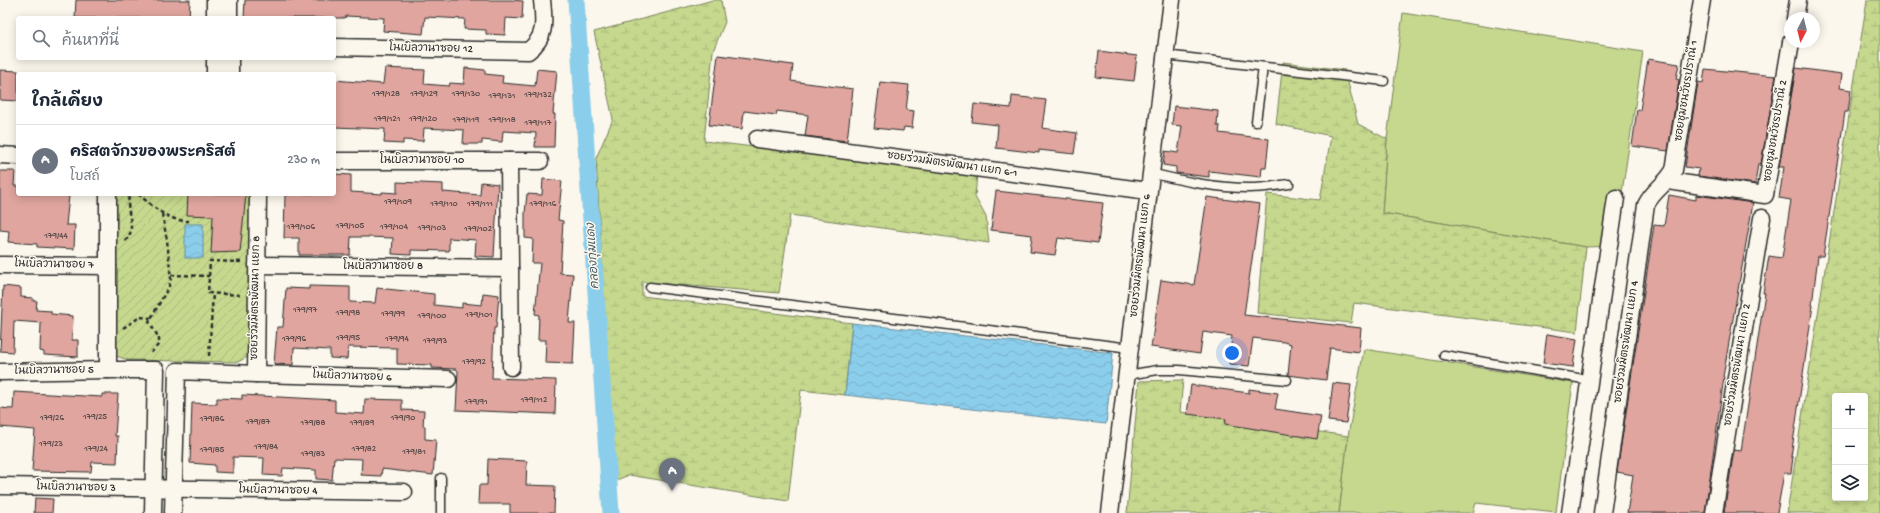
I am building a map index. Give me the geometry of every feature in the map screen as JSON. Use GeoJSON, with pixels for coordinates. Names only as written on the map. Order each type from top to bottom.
{"type":"FeatureCollection","features":[{"type":"Feature","properties":{"kind":"street"},"geometry":{"type":"LineString","coordinates":[[215,0],[215,16]]}},
{"type":"Feature","properties":{"kind":"street"},"geometry":{"type":"LineString","coordinates":[[229,0],[230,16]]}},
{"type":"Feature","properties":{"kind":"street","name":"โนเบิลวานาซอย 12"},"geometry":{"type":"LineString","coordinates":[[336,47],[528,51],[536,45],[542,32],[542,0]]}},
{"type":"Feature","properties":{"kind":"street","name":"ซอยร่วมมิตรพัฒนา แยก 6"},"geometry":{"type":"LineString","coordinates":[[1110,513],[1172,0]]}},
{"type":"Feature","properties":{"kind":"street","name":"ซอยชุมชนวัชรปราณี 1"},"geometry":{"type":"LineString","coordinates":[[1668,181],[1674,170],[1702,0]]}},
{"type":"Feature","properties":{"kind":"street"},"geometry":{"type":"LineString","coordinates":[[1796,12],[1798,0]]}},
{"type":"Feature","properties":{"kind":"street","name":"ซอยชุมชนวัชรปราณี 2"},"geometry":{"type":"LineString","coordinates":[[1668,181],[1765,195],[1790,48]]}},
{"type":"Feature","properties":{"kind":"street"},"geometry":{"type":"LineString","coordinates":[[215,72],[216,60]]}},
{"type":"Feature","properties":{"kind":"street"},"geometry":{"type":"LineString","coordinates":[[230,60],[230,72]]}},
{"type":"Feature","properties":{"kind":"street","name":"ซอยร่วมมิตรพัฒนา แยก 6-1"},"geometry":{"type":"LineString","coordinates":[[757,139],[1148,191]]}},
{"type":"Feature","properties":{"kind":"street"},"geometry":{"type":"LineString","coordinates":[[0,155],[16,156]]}},
{"type":"Feature","properties":{"kind":"street"},"geometry":{"type":"LineString","coordinates":[[509,160],[511,367]]}},
{"type":"Feature","properties":{"kind":"street","name":"โนเบิลวานาซอย 10"},"geometry":{"type":"LineString","coordinates":[[336,161],[540,161]]}},
{"type":"Feature","properties":{"kind":"street","name":"ซอยร่วมมิตรพัฒนา แยก 4"},"geometry":{"type":"LineString","coordinates":[[1602,513],[1646,205],[1652,194],[1668,181]]}},
{"type":"Feature","properties":{"kind":"street"},"geometry":{"type":"LineString","coordinates":[[108,196],[108,370],[156,370],[153,513]]}},
{"type":"Feature","properties":{"kind":"street","name":"ซอยร่วมมิตรพัฒนา แยก 8"},"geometry":{"type":"LineString","coordinates":[[156,370],[256,374],[258,196]]}},
{"type":"Feature","properties":{"kind":"street"},"geometry":{"type":"LineString","coordinates":[[1570,513],[1616,198]]}},
{"type":"Feature","properties":{"kind":"street","name":"ซอยร่วมมิตรพัฒนา แยก 2"},"geometry":{"type":"LineString","coordinates":[[1714,513],[1762,218]]}},
{"type":"Feature","properties":{"kind":"street","name":"โนเบิลวานาซอย 8"},"geometry":{"type":"LineString","coordinates":[[257,264],[510,268]]}},
{"type":"Feature","properties":{"kind":"street","name":"โนเบิลวานาซอย 7"},"geometry":{"type":"LineString","coordinates":[[0,265],[108,266]]}},
{"type":"Feature","properties":{"kind":"street","name":"โนเบิลวานาซอย 5"},"geometry":{"type":"LineString","coordinates":[[0,372],[108,370]]}},
{"type":"Feature","properties":{"kind":"street"},"geometry":{"type":"LineString","coordinates":[[173,513],[176,371]]}},
{"type":"Feature","properties":{"kind":"street","name":"โนเบิลวานาซอย 6"},"geometry":{"type":"LineString","coordinates":[[256,374],[448,379]]}},
{"type":"Feature","properties":{"kind":"street","name":"โนเบิลวานาซอย 3"},"geometry":{"type":"LineString","coordinates":[[0,486],[153,489]]}},
{"type":"Feature","properties":{"kind":"street","name":"โนเบิลวานาซอย 4"},"geometry":{"type":"LineString","coordinates":[[153,489],[404,492]]}},
{"type":"Feature","properties":{"kind":"lane"},"geometry":{"type":"LineString","coordinates":[[1165,55],[1384,81]]}},
{"type":"Feature","properties":{"kind":"lane"},"geometry":{"type":"LineString","coordinates":[[1256,122],[1263,67]]}},
{"type":"Feature","properties":{"kind":"lane"},"geometry":{"type":"LineString","coordinates":[[1150,173],[1189,182],[1223,186],[1250,188],[1289,184]]}},
{"type":"Feature","properties":{"kind":"lane"},"geometry":{"type":"LineString","coordinates":[[650,287],[1130,348]]}},
{"type":"Feature","properties":{"kind":"lane"},"geometry":{"type":"LineString","coordinates":[[1444,354],[1589,380]]}},
{"type":"Feature","properties":{"kind":"lane"},"geometry":{"type":"LineString","coordinates":[[1127,374],[1158,370],[1179,370],[1287,380]]}},
{"type":"Feature","properties":{"kind":"lane"},"geometry":{"type":"LineString","coordinates":[[441,478],[441,513]]}},
{"type":"Feature","properties":{"kind":"path"},"geometry":{"type":"LineString","coordinates":[[140,196],[162,214],[180,221],[189,221]]}},
{"type":"Feature","properties":{"kind":"path"},"geometry":{"type":"LineString","coordinates":[[138,370],[140,360],[151,353],[159,344],[159,338],[149,322],[169,286],[171,275],[162,214]]}},
{"type":"Feature","properties":{"kind":"path"},"geometry":{"type":"LineString","coordinates":[[256,296],[208,293],[210,261],[257,264]]}},
{"type":"Feature","properties":{"kind":"path"},"geometry":{"type":"LineString","coordinates":[[171,275],[209,276]]}},
{"type":"Feature","properties":{"kind":"path"},"geometry":{"type":"LineString","coordinates":[[208,372],[213,293]]}},
{"type":"Feature","properties":{"kind":"path"},"geometry":{"type":"LineString","coordinates":[[108,329],[122,329],[140,317],[151,318]]}},
{"type":"Feature","properties":{"kind":"green space"},"geometry":{"type":"Polygon","coordinates":[[[713,0],[721,0],[725,22],[713,51],[704,141],[977,174],[975,197],[986,217],[989,243],[790,215],[779,293],[642,282],[642,296],[852,323],[845,395],[801,390],[788,501],[629,475],[614,481],[596,158],[613,119],[594,32],[713,0]]]}},
{"type":"Feature","properties":{"kind":"green space"},"geometry":{"type":"Polygon","coordinates":[[[1867,0],[1880,0],[1880,513],[1787,513],[1867,0]]]}},
{"type":"Feature","properties":{"kind":"green space"},"geometry":{"type":"Polygon","coordinates":[[[1403,13],[1643,52],[1614,246],[1586,247],[1382,213],[1387,139],[1403,13]]]}},
{"type":"Feature","properties":{"kind":"green space"},"geometry":{"type":"Polygon","coordinates":[[[1283,62],[1345,70],[1358,124],[1387,139],[1382,213],[1586,247],[1577,332],[1354,303],[1351,323],[1257,313],[1267,194],[1320,200],[1331,136],[1276,124],[1283,62]]]}},
{"type":"Feature","properties":{"kind":"green space"},"geometry":{"type":"Polygon","coordinates":[[[114,196],[253,196],[247,357],[238,362],[128,360],[116,356],[114,346],[114,196]]]}},
{"type":"Feature","properties":{"kind":"green space"},"geometry":{"type":"Polygon","coordinates":[[[1364,349],[1573,383],[1556,512],[1476,503],[1473,513],[1339,513],[1348,436],[1364,349]]]}},
{"type":"Feature","properties":{"kind":"green space"},"geometry":{"type":"Polygon","coordinates":[[[1183,380],[1180,412],[1348,436],[1339,513],[1127,513],[1139,381],[1183,380]]]}},
{"type":"Feature","properties":{"kind":"water"},"geometry":{"type":"Polygon","coordinates":[[[185,224],[203,224],[203,258],[185,258],[185,224]]]}},
{"type":"Feature","properties":{"kind":"water"},"geometry":{"type":"Polygon","coordinates":[[[852,323],[1113,353],[1106,424],[845,395],[852,323]]]}},
{"type":"Feature","properties":{"kind":"building"},"geometry":{"type":"Polygon","coordinates":[[[76,0],[190,0],[189,16],[75,16],[76,0]]]}},
{"type":"Feature","properties":{"kind":"building"},"geometry":{"type":"Polygon","coordinates":[[[245,0],[523,1],[522,19],[506,18],[505,35],[486,34],[486,30],[464,29],[465,19],[425,17],[423,34],[383,31],[384,18],[346,16],[345,18],[336,18],[336,16],[244,16],[245,0]]]}},
{"type":"Feature","properties":{"kind":"building"},"geometry":{"type":"Polygon","coordinates":[[[1099,51],[1137,56],[1134,81],[1096,77],[1099,51]]]}},
{"type":"Feature","properties":{"kind":"building"},"geometry":{"type":"Polygon","coordinates":[[[718,55],[793,65],[791,81],[853,89],[847,141],[805,136],[808,115],[777,111],[776,115],[744,111],[742,129],[709,125],[718,55]]]}},
{"type":"Feature","properties":{"kind":"building"},"geometry":{"type":"Polygon","coordinates":[[[1648,59],[1679,64],[1676,79],[1679,80],[1668,151],[1632,146],[1637,109],[1640,110],[1648,59]]]}},
{"type":"Feature","properties":{"kind":"building"},"geometry":{"type":"Polygon","coordinates":[[[385,68],[425,70],[424,84],[449,86],[450,83],[464,84],[465,68],[485,70],[485,74],[503,76],[502,83],[535,86],[537,69],[557,71],[553,114],[555,114],[554,147],[535,147],[536,133],[503,131],[502,142],[482,140],[482,144],[463,144],[464,130],[424,128],[423,141],[403,140],[403,144],[384,143],[385,129],[336,127],[336,80],[383,84],[385,68]]]}},
{"type":"Feature","properties":{"kind":"building"},"geometry":{"type":"Polygon","coordinates":[[[1796,68],[1842,74],[1840,88],[1851,90],[1848,112],[1845,112],[1823,256],[1818,256],[1813,305],[1791,457],[1793,457],[1791,473],[1784,473],[1777,513],[1724,513],[1734,450],[1741,451],[1765,293],[1763,293],[1769,256],[1782,258],[1791,200],[1779,198],[1784,167],[1779,167],[1796,68]]]}},
{"type":"Feature","properties":{"kind":"building"},"geometry":{"type":"Polygon","coordinates":[[[1705,69],[1776,76],[1761,164],[1758,164],[1755,184],[1698,176],[1699,169],[1685,167],[1698,82],[1703,83],[1705,69]]]}},
{"type":"Feature","properties":{"kind":"building"},"geometry":{"type":"Polygon","coordinates":[[[0,70],[18,71],[16,72],[16,101],[0,100],[0,70]]]}},
{"type":"Feature","properties":{"kind":"building"},"geometry":{"type":"Polygon","coordinates":[[[880,82],[909,85],[906,110],[914,111],[912,128],[904,127],[903,131],[874,128],[880,82]]]}},
{"type":"Feature","properties":{"kind":"building"},"geometry":{"type":"Polygon","coordinates":[[[1012,96],[1046,100],[1042,128],[1077,133],[1074,154],[1039,150],[1039,153],[996,148],[998,125],[972,122],[974,104],[1011,108],[1012,96]]]}},
{"type":"Feature","properties":{"kind":"building"},"geometry":{"type":"Polygon","coordinates":[[[1174,106],[1218,111],[1217,126],[1220,126],[1219,133],[1269,139],[1266,168],[1262,168],[1261,177],[1209,171],[1209,177],[1176,173],[1176,167],[1163,165],[1165,151],[1178,153],[1182,126],[1172,125],[1174,106]]]}},
{"type":"Feature","properties":{"kind":"building"},"geometry":{"type":"Polygon","coordinates":[[[0,171],[15,171],[14,186],[16,186],[16,196],[69,196],[66,225],[75,225],[74,249],[37,247],[37,244],[8,242],[9,231],[0,230],[0,171]]]}},
{"type":"Feature","properties":{"kind":"building"},"geometry":{"type":"Polygon","coordinates":[[[336,174],[351,175],[351,192],[382,194],[382,192],[397,193],[397,182],[443,184],[443,192],[480,195],[481,182],[498,184],[494,257],[475,256],[476,240],[449,238],[449,251],[411,250],[411,255],[392,254],[393,238],[367,237],[351,237],[350,255],[299,255],[299,238],[284,238],[285,196],[336,196],[336,174]]]}},
{"type":"Feature","properties":{"kind":"building"},"geometry":{"type":"Polygon","coordinates":[[[543,179],[562,181],[558,220],[563,221],[560,273],[573,274],[569,323],[575,323],[573,364],[545,363],[546,340],[538,340],[539,315],[535,314],[540,263],[532,263],[533,239],[525,238],[525,213],[527,194],[542,195],[543,179]]]}},
{"type":"Feature","properties":{"kind":"building"},"geometry":{"type":"Polygon","coordinates":[[[996,191],[1103,203],[1098,243],[1058,238],[1055,255],[1030,252],[1032,235],[991,230],[996,191]]]}},
{"type":"Feature","properties":{"kind":"building"},"geometry":{"type":"Polygon","coordinates":[[[1669,195],[1696,200],[1696,195],[1753,203],[1723,377],[1705,513],[1627,513],[1633,475],[1617,472],[1654,225],[1664,226],[1669,195]]]}},
{"type":"Feature","properties":{"kind":"building"},"geometry":{"type":"Polygon","coordinates":[[[188,196],[246,196],[240,252],[211,253],[213,216],[187,215],[188,196]]]}},
{"type":"Feature","properties":{"kind":"building"},"geometry":{"type":"Polygon","coordinates":[[[1207,197],[1260,204],[1244,315],[1361,328],[1359,352],[1330,348],[1326,380],[1288,375],[1291,344],[1284,342],[1253,338],[1249,366],[1229,364],[1232,336],[1203,332],[1200,354],[1151,347],[1161,280],[1194,285],[1207,197]]]}},
{"type":"Feature","properties":{"kind":"building"},"geometry":{"type":"Polygon","coordinates":[[[3,286],[21,288],[21,297],[33,298],[33,301],[37,301],[36,310],[51,311],[51,314],[73,316],[72,340],[78,340],[78,357],[44,355],[44,352],[40,351],[41,323],[14,321],[13,352],[0,351],[3,286]]]}},
{"type":"Feature","properties":{"kind":"building"},"geometry":{"type":"Polygon","coordinates":[[[309,286],[350,287],[350,302],[375,303],[377,288],[434,294],[434,305],[462,308],[462,303],[482,305],[483,293],[499,295],[496,328],[494,328],[492,378],[556,380],[555,414],[456,410],[458,371],[456,369],[432,368],[432,365],[397,364],[397,348],[348,347],[347,359],[330,358],[330,350],[294,348],[293,365],[274,364],[277,327],[283,327],[286,288],[309,289],[309,286]]]}},
{"type":"Feature","properties":{"kind":"building"},"geometry":{"type":"Polygon","coordinates":[[[1547,334],[1577,339],[1573,367],[1543,363],[1547,334]]]}},
{"type":"Feature","properties":{"kind":"building"},"geometry":{"type":"Polygon","coordinates":[[[1333,383],[1351,385],[1346,423],[1328,421],[1333,383]]]}},
{"type":"Feature","properties":{"kind":"building"},"geometry":{"type":"Polygon","coordinates":[[[1191,385],[1249,393],[1249,389],[1278,393],[1275,409],[1321,416],[1317,439],[1225,424],[1226,419],[1187,414],[1191,385]]]}},
{"type":"Feature","properties":{"kind":"building"},"geometry":{"type":"Polygon","coordinates":[[[14,392],[102,397],[102,394],[118,394],[115,436],[118,436],[117,463],[92,462],[91,472],[32,471],[35,430],[0,427],[0,408],[13,409],[14,392]]]}},
{"type":"Feature","properties":{"kind":"building"},"geometry":{"type":"Polygon","coordinates":[[[242,395],[335,400],[335,412],[364,414],[365,399],[402,400],[402,410],[424,411],[423,426],[425,426],[425,439],[436,440],[433,475],[382,469],[381,476],[361,475],[362,459],[334,458],[332,480],[316,479],[316,470],[283,468],[282,476],[263,475],[264,458],[233,457],[233,473],[215,472],[215,465],[190,463],[192,403],[217,404],[217,398],[242,399],[242,395]]]}},
{"type":"Feature","properties":{"kind":"building"},"geometry":{"type":"Polygon","coordinates":[[[488,459],[527,461],[526,485],[555,486],[554,513],[510,513],[510,504],[478,504],[479,485],[487,485],[488,459]]]}},
{"type":"Feature","properties":{"kind":"building"},"geometry":{"type":"Polygon","coordinates":[[[35,498],[53,499],[52,513],[34,513],[35,498]]]}},
{"type":"Feature","properties":{"kind":"waterway","name":"คลองกุ่มแดง"},"geometry":{"type":"LineString","coordinates":[[576,0],[611,513]]}},
{"type":"Feature","properties":{"kind":"place","name":"คริสตจักรของพระคริสต์"},"geometry":{"type":"Point","coordinates":[672,491]}}]}
